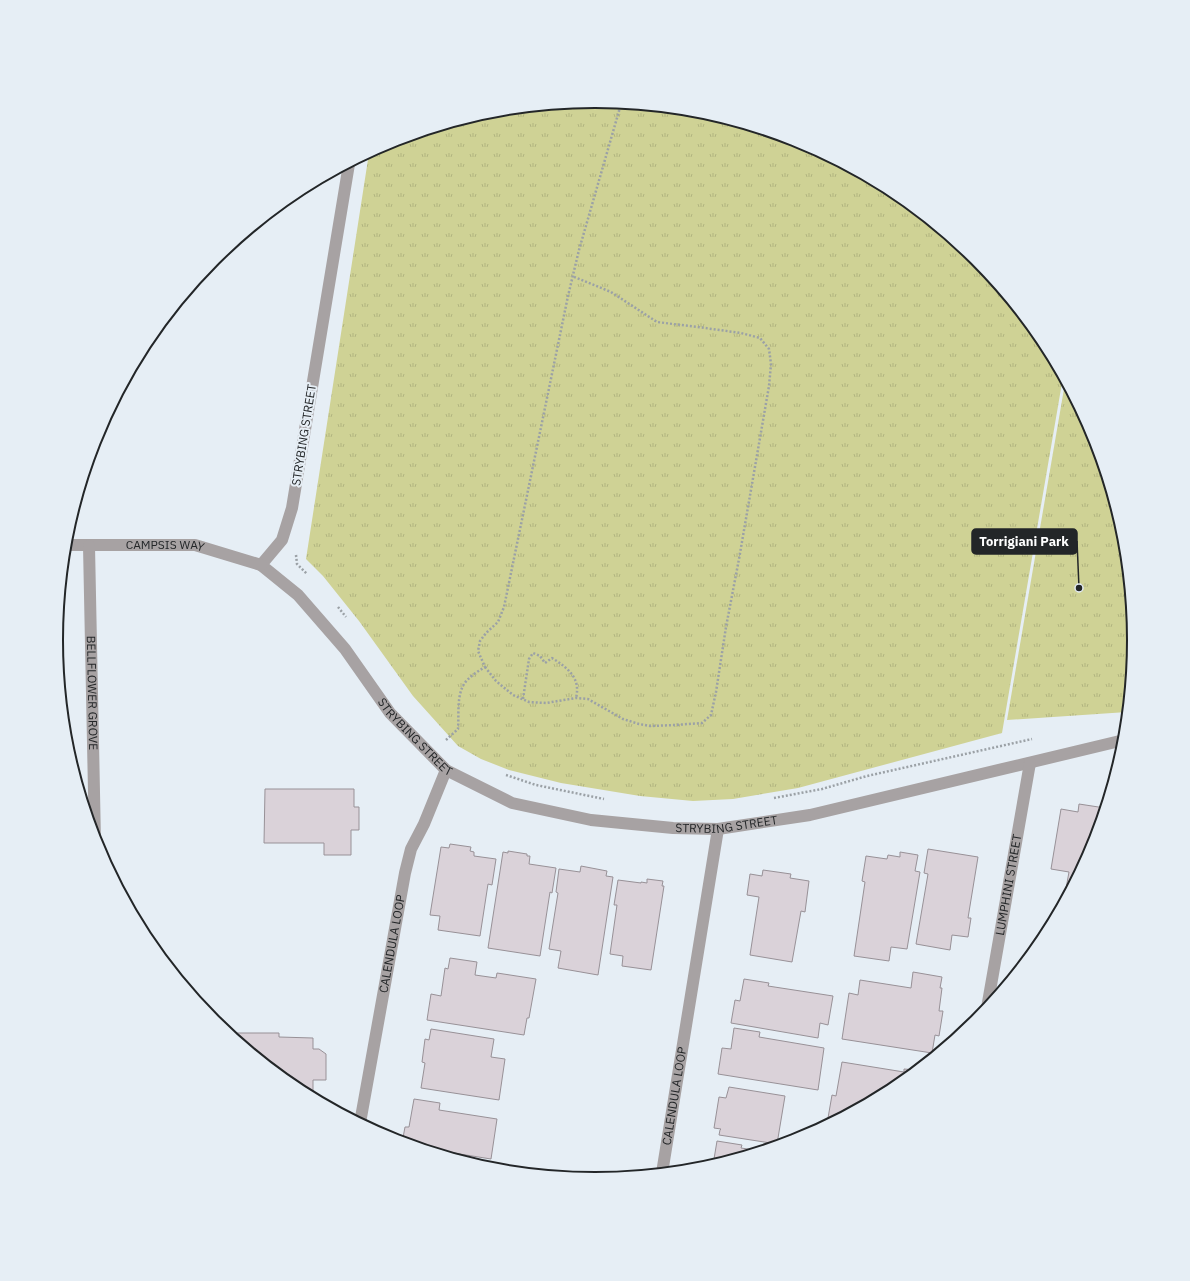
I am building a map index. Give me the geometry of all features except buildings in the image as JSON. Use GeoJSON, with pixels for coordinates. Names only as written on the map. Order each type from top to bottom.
{"type":"FeatureCollection","features":[{"type":"Feature","properties":{"kind":"street","name":"STRYBING STREET"},"geometry":{"type":"LineString","coordinates":[[347,170],[292,508],[282,540],[261,565],[298,595],[345,649],[390,713],[446,770],[512,803],[591,820],[673,828],[718,829],[810,815],[1117,742]]}},
{"type":"Feature","properties":{"kind":"street","name":"CAMPSIS WAY"},"geometry":{"type":"LineString","coordinates":[[72,546],[195,545],[261,565]]}},
{"type":"Feature","properties":{"kind":"street","name":"BELLFLOWER GROVE"},"geometry":{"type":"LineString","coordinates":[[89,546],[95,822]]}},
{"type":"Feature","properties":{"kind":"street","name":"LUMPHINI STREET"},"geometry":{"type":"LineString","coordinates":[[989,998],[1030,763]]}},
{"type":"Feature","properties":{"kind":"street","name":"CALENDULA LOOP"},"geometry":{"type":"LineString","coordinates":[[361,1118],[405,873],[411,849],[424,824],[446,770]]}},
{"type":"Feature","properties":{"kind":"street","name":"CALENDULA LOOP"},"geometry":{"type":"LineString","coordinates":[[663,1168],[718,829]]}},
{"type":"Feature","properties":{"kind":"path"},"geometry":{"type":"LineString","coordinates":[[572,276],[611,292],[656,322],[741,333],[760,338],[769,349],[772,364],[769,386],[741,551],[726,627],[716,692],[710,714],[702,723],[650,726],[623,720],[588,699],[576,698],[546,703],[529,702],[514,696],[496,681],[485,667],[478,651],[480,641],[498,622],[504,606],[572,276],[619,109]]}},
{"type":"Feature","properties":{"kind":"path"},"geometry":{"type":"LineString","coordinates":[[296,549],[298,564],[308,575]]}},
{"type":"Feature","properties":{"kind":"path"},"geometry":{"type":"LineString","coordinates":[[333,602],[347,618]]}},
{"type":"Feature","properties":{"kind":"path"},"geometry":{"type":"LineString","coordinates":[[523,699],[529,659],[533,653],[540,656],[545,663],[552,658],[564,665],[576,679],[578,690],[576,698]]}},
{"type":"Feature","properties":{"kind":"path"},"geometry":{"type":"LineString","coordinates":[[444,741],[458,729],[459,704],[462,687],[470,677],[485,667]]}},
{"type":"Feature","properties":{"kind":"path"},"geometry":{"type":"LineString","coordinates":[[768,799],[822,789],[867,776],[1034,739]]}},
{"type":"Feature","properties":{"kind":"path"},"geometry":{"type":"LineString","coordinates":[[502,774],[536,785],[609,800]]}},
{"type":"Feature","properties":{"kind":"green space"},"geometry":{"type":"Polygon","coordinates":[[[595,108],[664,113],[733,127],[799,149],[830,163],[891,198],[919,218],[971,264],[1017,317],[1037,345],[1062,385],[1002,733],[798,788],[733,799],[693,801],[640,796],[561,783],[509,770],[481,759],[458,746],[413,696],[359,621],[323,576],[306,559],[368,159],[424,137],[491,119],[526,113],[595,108]]]}},
{"type":"Feature","properties":{"kind":"green space"},"geometry":{"type":"Polygon","coordinates":[[[1064,390],[1087,437],[1099,469],[1117,537],[1126,606],[1127,640],[1126,675],[1122,712],[1007,720],[1064,390]]]}},
{"type":"Feature","properties":{"kind":"place","name":"Torrigiani Park"},"geometry":{"type":"Point","coordinates":[1079,588]}}]}
